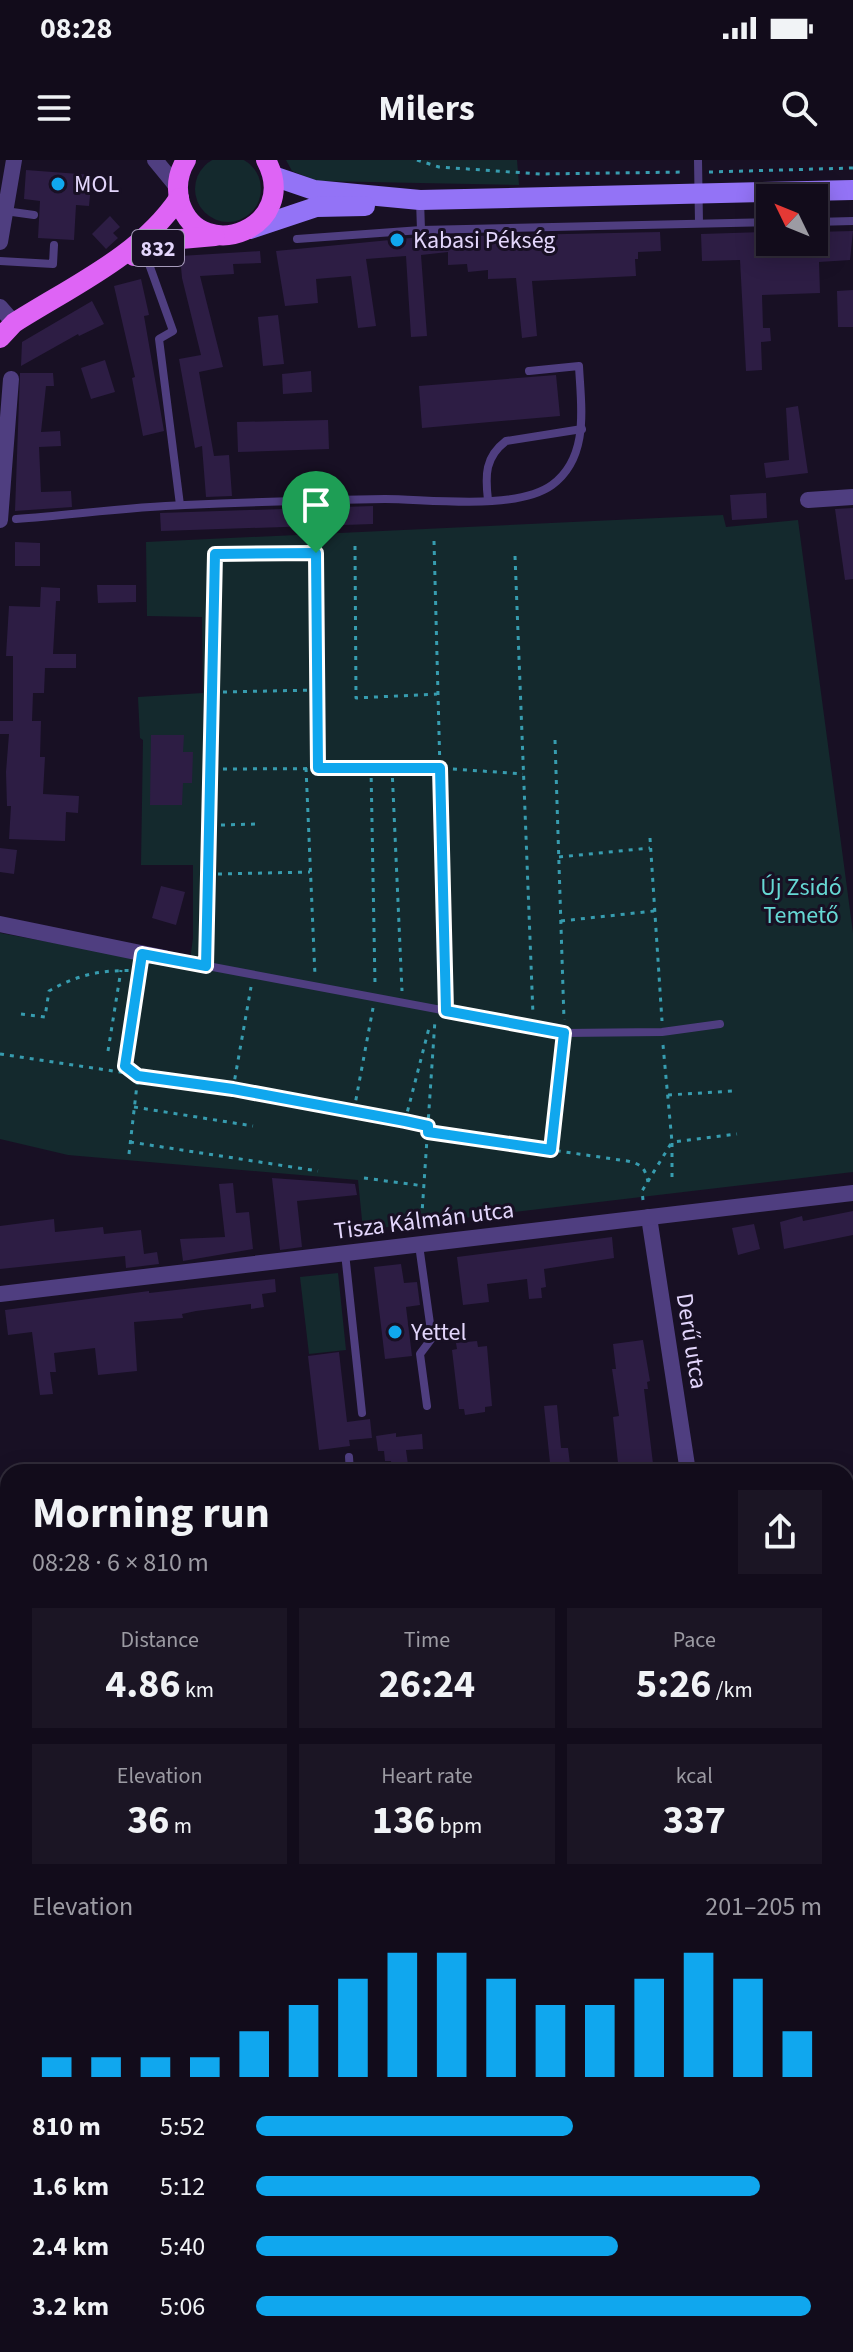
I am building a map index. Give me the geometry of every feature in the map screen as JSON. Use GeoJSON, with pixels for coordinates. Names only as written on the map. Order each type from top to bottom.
{"type":"FeatureCollection","features":[{"type":"Feature","properties":{"kind":"main road","name":"832"},"geometry":{"type":"LineString","coordinates":[[7,330],[145,240],[164,220],[178,193],[186,160]]}},
{"type":"Feature","properties":{"kind":"main road"},"geometry":{"type":"LineString","coordinates":[[270,168],[314,190],[420,200],[698,182],[853,190]]}},
{"type":"Feature","properties":{"kind":"main road"},"geometry":{"type":"LineString","coordinates":[[250,229],[269,210],[274,197],[270,168]]}},
{"type":"Feature","properties":{"kind":"main road","name":"832"},"geometry":{"type":"LineString","coordinates":[[178,193],[190,220],[199,228],[222,236]]}},
{"type":"Feature","properties":{"kind":"main road"},"geometry":{"type":"LineString","coordinates":[[250,229],[316,207],[393,207],[420,200]]}},
{"type":"Feature","properties":{"kind":"main road","name":"832"},"geometry":{"type":"LineString","coordinates":[[97,271],[181,239],[236,235],[250,229]]}},
{"type":"Feature","properties":{"kind":"street"},"geometry":{"type":"LineString","coordinates":[[0,242],[14,160]]}},
{"type":"Feature","properties":{"kind":"street"},"geometry":{"type":"LineString","coordinates":[[155,160],[178,193]]}},
{"type":"Feature","properties":{"kind":"street"},"geometry":{"type":"LineString","coordinates":[[0,307],[7,330]]}},
{"type":"Feature","properties":{"kind":"street"},"geometry":{"type":"LineString","coordinates":[[8,520],[3,432],[11,379]]}},
{"type":"Feature","properties":{"kind":"street"},"geometry":{"type":"LineString","coordinates":[[808,500],[853,497]]}},
{"type":"Feature","properties":{"kind":"street"},"geometry":{"type":"LineString","coordinates":[[0,924],[141,962],[165,958]]}},
{"type":"Feature","properties":{"kind":"street","name":"Tisza Kálmán utca"},"geometry":{"type":"LineString","coordinates":[[0,1294],[853,1193]]}},
{"type":"Feature","properties":{"kind":"street","name":"Derű utca"},"geometry":{"type":"LineString","coordinates":[[649,1217],[687,1464]]}},
{"type":"Feature","properties":{"kind":"lane"},"geometry":{"type":"LineString","coordinates":[[698,160],[699,223]]}},
{"type":"Feature","properties":{"kind":"lane"},"geometry":{"type":"LineString","coordinates":[[420,200],[421,230]]}},
{"type":"Feature","properties":{"kind":"lane"},"geometry":{"type":"LineString","coordinates":[[5,211],[34,215]]}},
{"type":"Feature","properties":{"kind":"lane"},"geometry":{"type":"LineString","coordinates":[[828,222],[853,221]]}},
{"type":"Feature","properties":{"kind":"lane"},"geometry":{"type":"LineString","coordinates":[[297,239],[421,230],[756,222]]}},
{"type":"Feature","properties":{"kind":"lane"},"geometry":{"type":"LineString","coordinates":[[0,261],[53,264],[54,245]]}},
{"type":"Feature","properties":{"kind":"lane"},"geometry":{"type":"LineString","coordinates":[[145,252],[173,331],[159,339],[180,505]]}},
{"type":"Feature","properties":{"kind":"lane"},"geometry":{"type":"LineString","coordinates":[[8,520],[180,505],[488,500],[526,496],[552,485],[564,473],[582,429],[579,366],[529,371]]}},
{"type":"Feature","properties":{"kind":"lane"},"geometry":{"type":"LineString","coordinates":[[488,500],[485,474],[489,461],[506,441],[582,429]]}},
{"type":"Feature","properties":{"kind":"lane"},"geometry":{"type":"LineString","coordinates":[[206,966],[215,554]]}},
{"type":"Feature","properties":{"kind":"lane"},"geometry":{"type":"LineString","coordinates":[[165,958],[564,1033],[662,1032],[720,1024]]}},
{"type":"Feature","properties":{"kind":"lane"},"geometry":{"type":"LineString","coordinates":[[421,1244],[432,1338],[420,1354],[427,1406]]}},
{"type":"Feature","properties":{"kind":"lane"},"geometry":{"type":"LineString","coordinates":[[345,1253],[362,1413]]}},
{"type":"Feature","properties":{"kind":"lane"},"geometry":{"type":"LineString","coordinates":[[349,1457],[349,1464]]}},
{"type":"Feature","properties":{"kind":"path"},"geometry":{"type":"LineString","coordinates":[[417,160],[439,167],[698,182],[853,168]]}},
{"type":"Feature","properties":{"kind":"path"},"geometry":{"type":"LineString","coordinates":[[434,541],[446,1011]]}},
{"type":"Feature","properties":{"kind":"path"},"geometry":{"type":"LineString","coordinates":[[355,546],[356,698],[438,694]]}},
{"type":"Feature","properties":{"kind":"path"},"geometry":{"type":"LineString","coordinates":[[215,554],[316,553],[318,768]]}},
{"type":"Feature","properties":{"kind":"path"},"geometry":{"type":"LineString","coordinates":[[515,556],[533,1027]]}},
{"type":"Feature","properties":{"kind":"path"},"geometry":{"type":"LineString","coordinates":[[212,692],[317,690]]}},
{"type":"Feature","properties":{"kind":"path"},"geometry":{"type":"LineString","coordinates":[[550,1152],[564,1033],[555,740]]}},
{"type":"Feature","properties":{"kind":"path"},"geometry":{"type":"LineString","coordinates":[[306,768],[316,987]]}},
{"type":"Feature","properties":{"kind":"path"},"geometry":{"type":"LineString","coordinates":[[354,1112],[375,998],[371,768]]}},
{"type":"Feature","properties":{"kind":"path"},"geometry":{"type":"LineString","coordinates":[[392,768],[402,1003]]}},
{"type":"Feature","properties":{"kind":"path"},"geometry":{"type":"LineString","coordinates":[[210,769],[440,768],[523,774]]}},
{"type":"Feature","properties":{"kind":"path"},"geometry":{"type":"LineString","coordinates":[[209,825],[257,824]]}},
{"type":"Feature","properties":{"kind":"path"},"geometry":{"type":"LineString","coordinates":[[559,857],[650,848]]}},
{"type":"Feature","properties":{"kind":"path"},"geometry":{"type":"LineString","coordinates":[[208,874],[310,872]]}},
{"type":"Feature","properties":{"kind":"path"},"geometry":{"type":"LineString","coordinates":[[561,921],[654,911]]}},
{"type":"Feature","properties":{"kind":"path"},"geometry":{"type":"LineString","coordinates":[[21,1014],[45,1017],[49,991],[70,979],[121,970],[141,962]]}},
{"type":"Feature","properties":{"kind":"path"},"geometry":{"type":"LineString","coordinates":[[138,1076],[125,1066],[141,962]]}},
{"type":"Feature","properties":{"kind":"path"},"geometry":{"type":"LineString","coordinates":[[108,1051],[121,970]]}},
{"type":"Feature","properties":{"kind":"path"},"geometry":{"type":"LineString","coordinates":[[233,1089],[253,975]]}},
{"type":"Feature","properties":{"kind":"path"},"geometry":{"type":"LineString","coordinates":[[421,1244],[435,1009]]}},
{"type":"Feature","properties":{"kind":"path"},"geometry":{"type":"LineString","coordinates":[[405,1121],[429,1028]]}},
{"type":"Feature","properties":{"kind":"path"},"geometry":{"type":"LineString","coordinates":[[0,1054],[233,1089],[428,1126]]}},
{"type":"Feature","properties":{"kind":"path"},"geometry":{"type":"LineString","coordinates":[[129,1154],[138,1076]]}},
{"type":"Feature","properties":{"kind":"path"},"geometry":{"type":"LineString","coordinates":[[668,1095],[732,1091]]}},
{"type":"Feature","properties":{"kind":"path"},"geometry":{"type":"LineString","coordinates":[[134,1107],[253,1126]]}},
{"type":"Feature","properties":{"kind":"path"},"geometry":{"type":"LineString","coordinates":[[428,1132],[639,1164],[646,1170],[648,1182]]}},
{"type":"Feature","properties":{"kind":"path"},"geometry":{"type":"LineString","coordinates":[[672,1177],[672,1142],[737,1134]]}},
{"type":"Feature","properties":{"kind":"path"},"geometry":{"type":"LineString","coordinates":[[130,1142],[318,1171]]}},
{"type":"Feature","properties":{"kind":"path"},"geometry":{"type":"LineString","coordinates":[[364,1178],[424,1186]]}},
{"type":"Feature","properties":{"kind":"green space"},"geometry":{"type":"Polygon","coordinates":[[[228,156],[241,159],[251,166],[258,176],[261,189],[258,202],[251,212],[241,219],[228,222],[215,219],[205,212],[198,202],[195,189],[198,176],[205,166],[215,159],[228,156]]]}},
{"type":"Feature","properties":{"kind":"green space"},"geometry":{"type":"Polygon","coordinates":[[[286,160],[517,160],[519,185],[317,181],[292,171],[286,160]]]}},
{"type":"Feature","properties":{"kind":"green space","name":"Új Zsidó Temető"},"geometry":{"type":"Polygon","coordinates":[[[723,515],[726,527],[798,520],[853,933],[853,1172],[363,1230],[358,1180],[68,1155],[0,1139],[0,933],[189,968],[193,938],[193,865],[141,865],[143,740],[140,738],[138,697],[203,693],[202,617],[147,616],[146,542],[723,515]]]}},
{"type":"Feature","properties":{"kind":"green space"},"geometry":{"type":"Polygon","coordinates":[[[338,1273],[346,1350],[309,1354],[300,1277],[338,1273]]]}},
{"type":"Feature","properties":{"kind":"building"},"geometry":{"type":"Polygon","coordinates":[[[26,170],[92,175],[89,206],[76,205],[74,240],[38,238],[40,201],[24,199],[26,170]]]}},
{"type":"Feature","properties":{"kind":"building"},"geometry":{"type":"Polygon","coordinates":[[[110,216],[120,227],[113,233],[118,238],[106,249],[92,234],[110,216]]]}},
{"type":"Feature","properties":{"kind":"building"},"geometry":{"type":"Polygon","coordinates":[[[853,231],[850,260],[819,262],[820,293],[762,295],[763,328],[770,328],[771,341],[761,342],[762,370],[746,371],[740,260],[702,261],[701,234],[756,232],[756,256],[828,256],[828,232],[853,231]]]}},
{"type":"Feature","properties":{"kind":"building"},"geometry":{"type":"Polygon","coordinates":[[[660,232],[661,251],[638,252],[638,259],[635,259],[636,276],[532,281],[537,336],[522,338],[516,278],[488,279],[488,270],[468,272],[467,264],[448,265],[448,252],[421,255],[427,336],[411,337],[406,256],[366,259],[376,326],[358,328],[351,276],[316,279],[318,303],[285,306],[276,251],[421,237],[660,232]]]}},
{"type":"Feature","properties":{"kind":"building"},"geometry":{"type":"Polygon","coordinates":[[[260,251],[261,263],[233,264],[234,274],[200,276],[223,367],[199,372],[214,456],[229,455],[232,496],[206,497],[202,446],[195,448],[179,359],[201,355],[182,278],[180,256],[260,251]]]}},
{"type":"Feature","properties":{"kind":"building"},"geometry":{"type":"Polygon","coordinates":[[[141,279],[149,315],[144,316],[164,431],[143,436],[132,378],[135,377],[114,286],[141,279]]]}},
{"type":"Feature","properties":{"kind":"building"},"geometry":{"type":"Polygon","coordinates":[[[853,290],[853,327],[838,327],[837,291],[853,290]]]}},
{"type":"Feature","properties":{"kind":"building"},"geometry":{"type":"Polygon","coordinates":[[[92,301],[104,324],[78,334],[21,366],[22,342],[92,301]]]}},
{"type":"Feature","properties":{"kind":"building"},"geometry":{"type":"Polygon","coordinates":[[[278,315],[284,364],[263,366],[258,317],[278,315]]]}},
{"type":"Feature","properties":{"kind":"building"},"geometry":{"type":"Polygon","coordinates":[[[105,360],[115,392],[91,399],[81,368],[105,360]]]}},
{"type":"Feature","properties":{"kind":"building"},"geometry":{"type":"Polygon","coordinates":[[[311,371],[312,392],[283,394],[282,374],[311,371]]]}},
{"type":"Feature","properties":{"kind":"building"},"geometry":{"type":"Polygon","coordinates":[[[20,373],[53,373],[54,386],[46,386],[41,432],[60,431],[61,446],[39,447],[41,492],[71,491],[72,507],[15,511],[20,373]]]}},
{"type":"Feature","properties":{"kind":"building"},"geometry":{"type":"Polygon","coordinates":[[[556,375],[560,416],[422,428],[419,386],[556,375]]]}},
{"type":"Feature","properties":{"kind":"building"},"geometry":{"type":"Polygon","coordinates":[[[798,406],[808,473],[766,478],[764,463],[789,460],[786,408],[798,406]]]}},
{"type":"Feature","properties":{"kind":"building"},"geometry":{"type":"Polygon","coordinates":[[[328,420],[329,449],[238,452],[237,422],[328,420]]]}},
{"type":"Feature","properties":{"kind":"building"},"geometry":{"type":"Polygon","coordinates":[[[766,493],[767,518],[732,520],[730,495],[766,493]]]}},
{"type":"Feature","properties":{"kind":"building"},"geometry":{"type":"Polygon","coordinates":[[[373,506],[373,524],[161,531],[160,513],[373,506]]]}},
{"type":"Feature","properties":{"kind":"building"},"geometry":{"type":"Polygon","coordinates":[[[853,508],[853,579],[845,580],[835,509],[853,508]]]}},
{"type":"Feature","properties":{"kind":"building"},"geometry":{"type":"Polygon","coordinates":[[[15,542],[40,543],[40,566],[15,566],[15,542]]]}},
{"type":"Feature","properties":{"kind":"building"},"geometry":{"type":"Polygon","coordinates":[[[97,585],[136,585],[136,602],[98,603],[97,585]]]}},
{"type":"Feature","properties":{"kind":"building"},"geometry":{"type":"Polygon","coordinates":[[[41,587],[60,588],[60,601],[56,601],[53,654],[76,654],[76,668],[45,668],[44,693],[33,693],[32,721],[41,721],[40,757],[45,757],[43,794],[79,796],[78,813],[66,812],[65,841],[9,839],[11,806],[7,806],[6,772],[9,734],[0,734],[0,721],[13,721],[13,656],[6,656],[9,606],[40,607],[41,587]]]}},
{"type":"Feature","properties":{"kind":"building"},"geometry":{"type":"Polygon","coordinates":[[[151,735],[184,735],[183,752],[193,752],[192,783],[183,783],[182,805],[150,805],[151,735]]]}},
{"type":"Feature","properties":{"kind":"building"},"geometry":{"type":"Polygon","coordinates":[[[0,848],[17,850],[14,874],[0,872],[0,848]]]}},
{"type":"Feature","properties":{"kind":"building"},"geometry":{"type":"Polygon","coordinates":[[[161,886],[185,892],[176,925],[152,918],[161,886]]]}},
{"type":"Feature","properties":{"kind":"building"},"geometry":{"type":"Polygon","coordinates":[[[272,1178],[355,1184],[357,1195],[297,1201],[302,1247],[280,1250],[272,1178]]]}},
{"type":"Feature","properties":{"kind":"building"},"geometry":{"type":"Polygon","coordinates":[[[233,1183],[236,1213],[249,1212],[253,1249],[183,1261],[180,1239],[225,1237],[219,1184],[233,1183]]]}},
{"type":"Feature","properties":{"kind":"building"},"geometry":{"type":"Polygon","coordinates":[[[853,1211],[853,1235],[784,1249],[780,1222],[802,1216],[803,1221],[853,1211]]]}},
{"type":"Feature","properties":{"kind":"building"},"geometry":{"type":"Polygon","coordinates":[[[54,1219],[55,1232],[103,1227],[104,1234],[141,1230],[144,1254],[157,1252],[159,1264],[126,1268],[125,1256],[0,1269],[0,1226],[54,1219]]]}},
{"type":"Feature","properties":{"kind":"building"},"geometry":{"type":"Polygon","coordinates":[[[754,1224],[760,1249],[738,1255],[732,1228],[754,1224]]]}},
{"type":"Feature","properties":{"kind":"building"},"geometry":{"type":"Polygon","coordinates":[[[612,1237],[614,1258],[544,1269],[546,1287],[541,1288],[542,1298],[529,1299],[527,1279],[487,1284],[489,1302],[463,1305],[457,1257],[612,1237]]]}},
{"type":"Feature","properties":{"kind":"building","name":"Yettel"},"geometry":{"type":"Polygon","coordinates":[[[401,1264],[404,1283],[417,1282],[420,1305],[406,1307],[412,1356],[385,1359],[374,1267],[401,1264]]]}},
{"type":"Feature","properties":{"kind":"building"},"geometry":{"type":"Polygon","coordinates":[[[275,1279],[276,1292],[262,1294],[264,1307],[251,1309],[251,1304],[196,1311],[182,1314],[183,1318],[134,1322],[137,1371],[98,1375],[95,1348],[54,1353],[56,1372],[50,1372],[53,1394],[40,1395],[32,1332],[8,1335],[5,1310],[149,1291],[275,1279]]]}},
{"type":"Feature","properties":{"kind":"building"},"geometry":{"type":"Polygon","coordinates":[[[643,1340],[650,1381],[647,1382],[648,1389],[644,1389],[653,1464],[618,1464],[613,1417],[619,1416],[612,1369],[616,1369],[613,1344],[643,1340]]]}},
{"type":"Feature","properties":{"kind":"building"},"geometry":{"type":"Polygon","coordinates":[[[477,1341],[478,1347],[487,1346],[492,1406],[485,1407],[485,1412],[465,1415],[464,1409],[459,1409],[452,1350],[457,1349],[456,1343],[477,1341]]]}},
{"type":"Feature","properties":{"kind":"building"},"geometry":{"type":"Polygon","coordinates":[[[339,1352],[347,1422],[370,1419],[372,1438],[349,1440],[350,1446],[319,1450],[308,1356],[339,1352]]]}},
{"type":"Feature","properties":{"kind":"building"},"geometry":{"type":"Polygon","coordinates":[[[557,1405],[561,1448],[568,1448],[570,1464],[550,1464],[544,1406],[557,1405]]]}},
{"type":"Feature","properties":{"kind":"building"},"geometry":{"type":"Polygon","coordinates":[[[422,1434],[423,1449],[406,1450],[408,1464],[391,1464],[391,1461],[385,1461],[384,1451],[378,1451],[376,1436],[422,1434]]]}},
{"type":"Feature","properties":{"kind":"place","name":"MOL"},"geometry":{"type":"Point","coordinates":[58,184]}},
{"type":"Feature","properties":{"kind":"place","name":"Kabasi Pékség"},"geometry":{"type":"Point","coordinates":[397,240]}},
{"type":"Feature","properties":{"kind":"place","name":"Yettel"},"geometry":{"type":"Point","coordinates":[395,1332]}},
{"type":"Feature","properties":{"kind":"route"},"geometry":{"type":"LineString","coordinates":[[316,553],[318,768],[440,768],[446,1011],[564,1033],[551,1150],[428,1132],[428,1126],[405,1121],[233,1089],[138,1076],[125,1066],[142,954],[206,966],[215,554],[316,553]]}}]}
